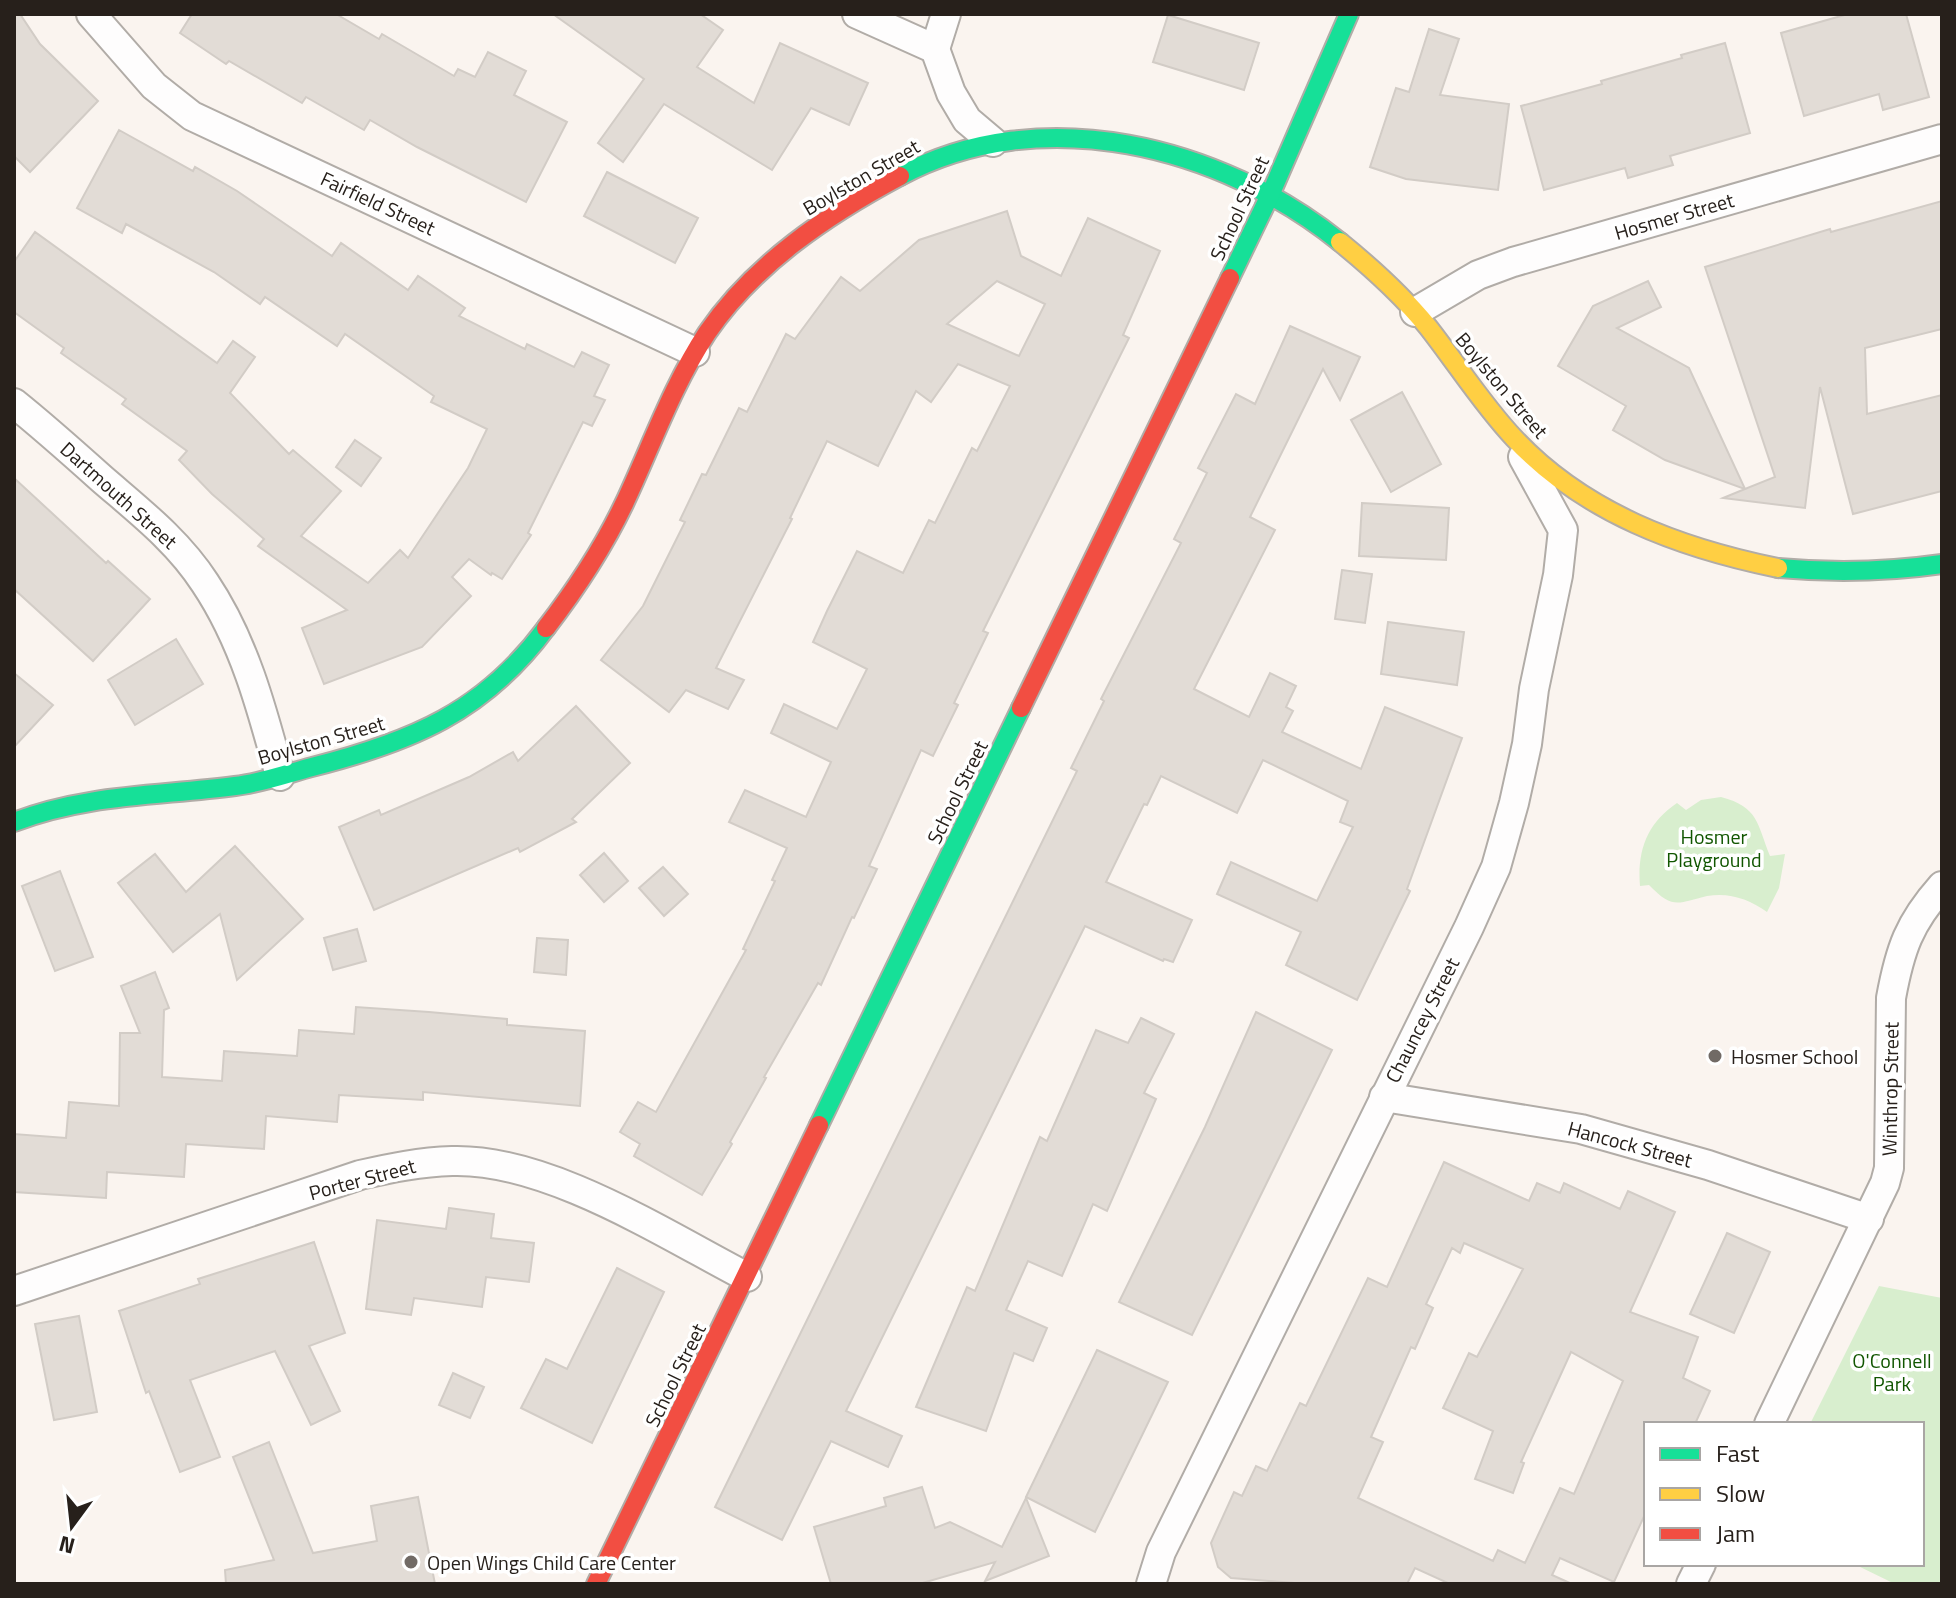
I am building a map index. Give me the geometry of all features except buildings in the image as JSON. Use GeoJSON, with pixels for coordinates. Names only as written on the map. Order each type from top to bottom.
{"type":"FeatureCollection","features":[{"type":"Feature","properties":{"kind":"street","name":"Fairfield Street"},"geometry":{"type":"LineString","coordinates":[[91,14],[154,86],[192,116],[695,352]]}},
{"type":"Feature","properties":{"kind":"street"},"geometry":{"type":"LineString","coordinates":[[857,14],[935,49]]}},
{"type":"Feature","properties":{"kind":"street"},"geometry":{"type":"LineString","coordinates":[[946,14],[935,49],[951,93],[967,120],[993,142]]}},
{"type":"Feature","properties":{"kind":"street","name":"School Street"},"geometry":{"type":"LineString","coordinates":[[596,1584],[1271,193],[1349,14]]}},
{"type":"Feature","properties":{"kind":"street","name":"Boylston Street"},"geometry":{"type":"LineString","coordinates":[[14,822],[72,804],[235,786],[340,761],[395,743],[447,717],[490,690],[529,650],[562,609],[593,562],[620,512],[695,352],[726,310],[761,272],[802,238],[892,179],[940,157],[993,142],[1069,139],[1143,148],[1187,159],[1271,193],[1348,246],[1415,312],[1508,432],[1532,456],[1568,485],[1647,529],[1695,548],[1749,563],[1803,571],[1856,574],[1942,564]]}},
{"type":"Feature","properties":{"kind":"street","name":"Hosmer Street"},"geometry":{"type":"LineString","coordinates":[[1415,312],[1465,282],[1513,262],[1942,139]]}},
{"type":"Feature","properties":{"kind":"street","name":"Dartmouth Street"},"geometry":{"type":"LineString","coordinates":[[14,403],[151,521],[179,548],[205,582],[227,619],[248,668],[280,776]]}},
{"type":"Feature","properties":{"kind":"street","name":"Chauncey Street"},"geometry":{"type":"LineString","coordinates":[[1151,1584],[1161,1552],[1496,867],[1524,759],[1534,689],[1550,626],[1563,530],[1508,432]]}},
{"type":"Feature","properties":{"kind":"street","name":"Winthrop Street"},"geometry":{"type":"LineString","coordinates":[[1770,1422],[1869,1219],[1889,1168],[1891,998],[1900,953],[1908,932],[1920,910],[1942,886]]}},
{"type":"Feature","properties":{"kind":"street","name":"Hancock Street"},"geometry":{"type":"LineString","coordinates":[[1384,1097],[1581,1129],[1708,1165],[1869,1219]]}},
{"type":"Feature","properties":{"kind":"street","name":"Porter Street"},"geometry":{"type":"LineString","coordinates":[[14,1291],[360,1175],[410,1164],[455,1160],[540,1175],[584,1193],[747,1277]]}},
{"type":"Feature","properties":{"kind":"street"},"geometry":{"type":"LineString","coordinates":[[1691,1584],[1700,1566]]}},
{"type":"Feature","properties":{"kind":"green space","name":"Hosmer Playground"},"geometry":{"type":"Polygon","coordinates":[[[1721,797],[1743,806],[1755,818],[1770,856],[1785,854],[1779,888],[1767,912],[1746,900],[1723,895],[1670,901],[1649,885],[1640,886],[1642,850],[1658,819],[1677,803],[1686,810],[1701,800],[1721,797]]]}},
{"type":"Feature","properties":{"kind":"green space","name":"O'Connell Park"},"geometry":{"type":"Polygon","coordinates":[[[1879,1286],[1942,1298],[1942,1584],[1895,1584],[1858,1566],[1924,1566],[1924,1422],[1811,1422],[1879,1286]]]}},
{"type":"Feature","properties":{"kind":"traffic: fast"},"geometry":{"type":"LineString","coordinates":[[1230,278],[1271,193],[1349,14]]}},
{"type":"Feature","properties":{"kind":"traffic: fast"},"geometry":{"type":"LineString","coordinates":[[900,176],[955,153],[1012,141],[1070,138],[1128,144],[1186,159],[1241,180],[1293,208],[1340,242]]}},
{"type":"Feature","properties":{"kind":"traffic: fast"},"geometry":{"type":"LineString","coordinates":[[1778,568],[1860,571],[1942,564]]}},
{"type":"Feature","properties":{"kind":"traffic: fast"},"geometry":{"type":"LineString","coordinates":[[14,822],[96,801],[254,783],[382,747],[443,720],[471,702],[497,682],[546,628]]}},
{"type":"Feature","properties":{"kind":"traffic: fast"},"geometry":{"type":"LineString","coordinates":[[819,1125],[1021,708]]}},
{"type":"Feature","properties":{"kind":"traffic: slow"},"geometry":{"type":"LineString","coordinates":[[1340,242],[1418,315],[1514,438],[1571,487],[1602,507],[1670,538],[1778,568]]}},
{"type":"Feature","properties":{"kind":"traffic: jam"},"geometry":{"type":"LineString","coordinates":[[546,628],[607,536],[683,374],[726,308],[769,263],[794,243],[846,207],[900,176]]}},
{"type":"Feature","properties":{"kind":"traffic: jam"},"geometry":{"type":"LineString","coordinates":[[1021,708],[1230,278]]}},
{"type":"Feature","properties":{"kind":"traffic: jam"},"geometry":{"type":"LineString","coordinates":[[596,1584],[819,1125]]}},
{"type":"Feature","properties":{"kind":"place","name":"Hosmer School"},"geometry":{"type":"Point","coordinates":[1715,1056]}},
{"type":"Feature","properties":{"kind":"place","name":"Open Wings Child Care Center"},"geometry":{"type":"Point","coordinates":[411,1562]}}]}
